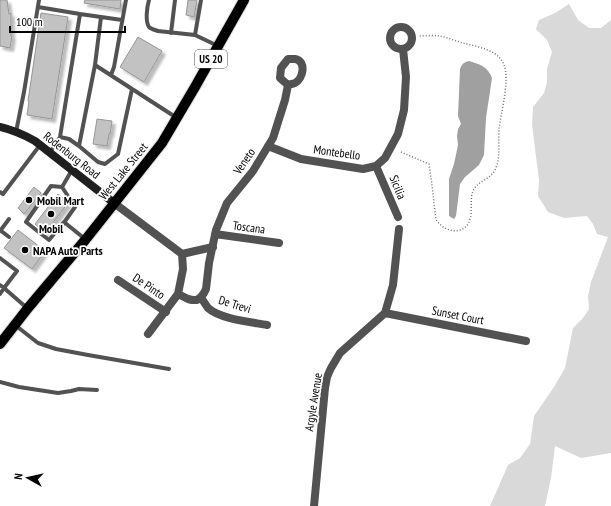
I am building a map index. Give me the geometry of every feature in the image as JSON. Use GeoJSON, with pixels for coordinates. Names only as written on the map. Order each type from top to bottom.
{"type":"FeatureCollection","features":[{"type":"Feature","properties":{"kind":"main road","name":"West Lake Street"},"geometry":{"type":"LineString","coordinates":[[0,344],[162,143],[244,0]]}},
{"type":"Feature","properties":{"kind":"street","name":"Montebello"},"geometry":{"type":"LineString","coordinates":[[268,146],[301,159],[363,169],[376,166],[385,158],[398,134],[404,110],[406,77],[403,49]]}},
{"type":"Feature","properties":{"kind":"street","name":"Veneto"},"geometry":{"type":"LineString","coordinates":[[201,297],[206,289],[209,263],[216,230],[227,204],[253,171],[273,138],[288,85]]}},
{"type":"Feature","properties":{"kind":"street","name":"Rodenburg Road"},"geometry":{"type":"LineString","coordinates":[[0,127],[21,134],[40,145],[182,254]]}},
{"type":"Feature","properties":{"kind":"street","name":"Sicilia"},"geometry":{"type":"LineString","coordinates":[[376,166],[398,217]]}},
{"type":"Feature","properties":{"kind":"street"},"geometry":{"type":"LineString","coordinates":[[385,313],[393,285],[399,229]]}},
{"type":"Feature","properties":{"kind":"street","name":"Toscana"},"geometry":{"type":"LineString","coordinates":[[215,234],[279,243]]}},
{"type":"Feature","properties":{"kind":"street"},"geometry":{"type":"LineString","coordinates":[[148,334],[178,294],[183,269],[182,254],[213,246]]}},
{"type":"Feature","properties":{"kind":"street","name":"De Pinto"},"geometry":{"type":"LineString","coordinates":[[118,280],[166,312]]}},
{"type":"Feature","properties":{"kind":"street"},"geometry":{"type":"LineString","coordinates":[[178,294],[192,300],[197,300],[201,297]]}},
{"type":"Feature","properties":{"kind":"street","name":"De Trevi"},"geometry":{"type":"LineString","coordinates":[[201,297],[209,308],[220,314],[236,319],[267,325]]}},
{"type":"Feature","properties":{"kind":"street","name":"Sunset Court"},"geometry":{"type":"LineString","coordinates":[[385,313],[526,341]]}},
{"type":"Feature","properties":{"kind":"street","name":"Argyle Avenue"},"geometry":{"type":"LineString","coordinates":[[314,506],[327,377],[335,360],[342,351],[385,313]]}},
{"type":"Feature","properties":{"kind":"lane"},"geometry":{"type":"LineString","coordinates":[[16,132],[39,0]]}},
{"type":"Feature","properties":{"kind":"lane"},"geometry":{"type":"LineString","coordinates":[[111,75],[126,0]]}},
{"type":"Feature","properties":{"kind":"lane"},"geometry":{"type":"LineString","coordinates":[[149,0],[147,17],[149,27],[158,31],[195,35],[218,46]]}},
{"type":"Feature","properties":{"kind":"lane"},"geometry":{"type":"LineString","coordinates":[[172,33],[175,0]]}},
{"type":"Feature","properties":{"kind":"lane"},"geometry":{"type":"LineString","coordinates":[[195,35],[201,0]]}},
{"type":"Feature","properties":{"kind":"lane"},"geometry":{"type":"LineString","coordinates":[[38,7],[122,20]]}},
{"type":"Feature","properties":{"kind":"lane"},"geometry":{"type":"LineString","coordinates":[[50,152],[60,137],[80,14]]}},
{"type":"Feature","properties":{"kind":"lane"},"geometry":{"type":"LineString","coordinates":[[79,146],[95,64],[102,17]]}},
{"type":"Feature","properties":{"kind":"lane"},"geometry":{"type":"LineString","coordinates":[[95,64],[177,118]]}},
{"type":"Feature","properties":{"kind":"lane"},"geometry":{"type":"LineString","coordinates":[[60,137],[69,139],[98,162],[105,164],[118,154],[132,89]]}},
{"type":"Feature","properties":{"kind":"lane"},"geometry":{"type":"LineString","coordinates":[[1,195],[40,145]]}},
{"type":"Feature","properties":{"kind":"lane"},"geometry":{"type":"LineString","coordinates":[[62,187],[72,170]]}},
{"type":"Feature","properties":{"kind":"lane"},"geometry":{"type":"LineString","coordinates":[[51,186],[62,187],[75,207],[49,240],[26,222],[51,186]]}},
{"type":"Feature","properties":{"kind":"lane"},"geometry":{"type":"LineString","coordinates":[[9,219],[0,230],[9,237]]}},
{"type":"Feature","properties":{"kind":"lane"},"geometry":{"type":"LineString","coordinates":[[62,224],[64,222],[86,239]]}},
{"type":"Feature","properties":{"kind":"lane"},"geometry":{"type":"LineString","coordinates":[[0,258],[16,271],[0,294]]}},
{"type":"Feature","properties":{"kind":"lane"},"geometry":{"type":"LineString","coordinates":[[0,284],[28,308]]}},
{"type":"Feature","properties":{"kind":"lane"},"geometry":{"type":"LineString","coordinates":[[15,325],[38,343],[56,349],[169,370]]}},
{"type":"Feature","properties":{"kind":"lane"},"geometry":{"type":"LineString","coordinates":[[0,382],[19,387],[58,393],[79,389],[97,390]]}},
{"type":"Feature","properties":{"kind":"path"},"geometry":{"type":"LineString","coordinates":[[401,152],[429,164],[436,220],[443,227],[449,230],[459,231],[464,228],[469,223],[473,190],[494,172],[499,159],[499,129],[506,76],[504,65],[498,56],[479,47],[440,36],[418,36]]}},
{"type":"Feature","properties":{"kind":"shaded area"},"geometry":{"type":"Polygon","coordinates":[[[569,4],[578,20],[589,28],[601,28],[611,20],[611,453],[581,458],[555,446],[551,478],[545,506],[490,506],[508,465],[520,458],[530,444],[534,416],[565,368],[573,328],[583,318],[589,309],[588,296],[591,282],[608,237],[597,234],[593,224],[587,216],[564,218],[548,212],[538,196],[539,180],[532,125],[533,107],[544,93],[547,82],[547,69],[552,52],[547,40],[536,29],[539,20],[555,13],[569,4]]]}},
{"type":"Feature","properties":{"kind":"shaded area"},"geometry":{"type":"Polygon","coordinates":[[[469,61],[483,66],[492,78],[486,118],[484,155],[479,165],[465,177],[460,184],[456,216],[454,219],[449,216],[449,179],[458,145],[458,129],[461,124],[458,116],[460,69],[463,64],[469,61]]]}},
{"type":"Feature","properties":{"kind":"building"},"geometry":{"type":"Polygon","coordinates":[[[0,0],[7,0],[9,14],[11,13],[12,36],[10,48],[0,46],[0,0]]]}},
{"type":"Feature","properties":{"kind":"building"},"geometry":{"type":"Polygon","coordinates":[[[85,0],[121,0],[120,9],[84,3],[85,0]]]}},
{"type":"Feature","properties":{"kind":"building"},"geometry":{"type":"Polygon","coordinates":[[[188,0],[197,0],[194,17],[186,15],[188,0]]]}},
{"type":"Feature","properties":{"kind":"building"},"geometry":{"type":"Polygon","coordinates":[[[41,13],[68,17],[52,119],[27,115],[41,13]]]}},
{"type":"Feature","properties":{"kind":"building"},"geometry":{"type":"Polygon","coordinates":[[[138,37],[162,51],[144,82],[120,67],[138,37]]]}},
{"type":"Feature","properties":{"kind":"building"},"geometry":{"type":"Polygon","coordinates":[[[97,119],[112,121],[107,146],[93,144],[97,119]]]}},
{"type":"Feature","properties":{"kind":"building","name":"Mobil Mart"},"geometry":{"type":"Polygon","coordinates":[[[34,187],[41,193],[24,214],[18,208],[34,187]]]}},
{"type":"Feature","properties":{"kind":"building","name":"Mobil"},"geometry":{"type":"Polygon","coordinates":[[[58,194],[68,203],[45,233],[35,224],[58,194]]]}},
{"type":"Feature","properties":{"kind":"building","name":"NAPA Auto Parts"},"geometry":{"type":"Polygon","coordinates":[[[18,230],[45,251],[32,269],[4,248],[18,230]]]}},
{"type":"Feature","properties":{"kind":"place","name":"Mobil Mart"},"geometry":{"type":"Point","coordinates":[29,200]}},
{"type":"Feature","properties":{"kind":"place","name":"Mobil"},"geometry":{"type":"Point","coordinates":[51,214]}},
{"type":"Feature","properties":{"kind":"place","name":"NAPA Auto Parts"},"geometry":{"type":"Point","coordinates":[25,250]}}]}
